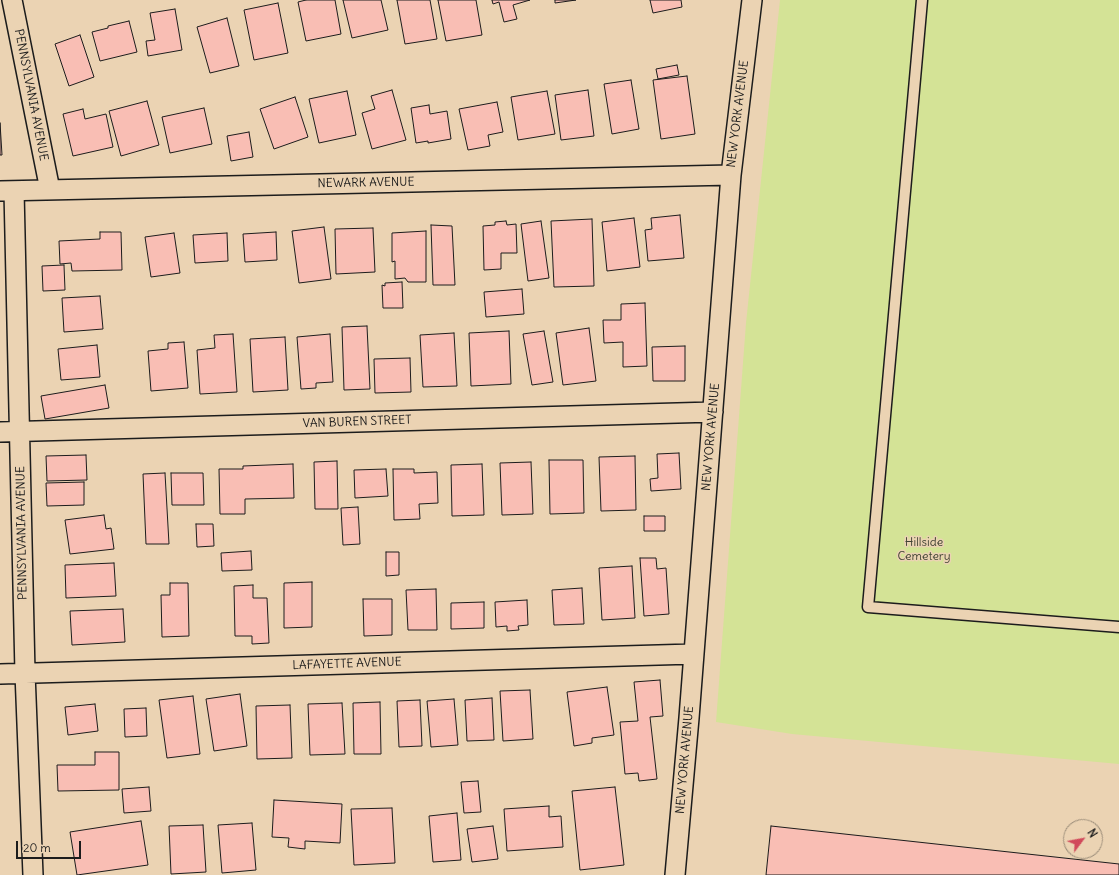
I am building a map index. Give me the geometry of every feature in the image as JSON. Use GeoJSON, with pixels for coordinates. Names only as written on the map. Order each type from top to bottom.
{"type":"FeatureCollection","features":[{"type":"Feature","properties":{"kind":"street","name":"PENNSYLVANIA AVENUE"},"geometry":{"type":"LineString","coordinates":[[12,0],[50,190]]}},
{"type":"Feature","properties":{"kind":"street","name":"NEW YORK AVENUE"},"geometry":{"type":"LineString","coordinates":[[675,875],[689,718],[731,175],[752,0]]}},
{"type":"Feature","properties":{"kind":"street","name":"NEWARK AVENUE"},"geometry":{"type":"LineString","coordinates":[[7,191],[731,175]]}},
{"type":"Feature","properties":{"kind":"street","name":"PENNSYLVANIA AVENUE"},"geometry":{"type":"LineString","coordinates":[[7,191],[20,432],[25,673],[33,875]]}},
{"type":"Feature","properties":{"kind":"street","name":"VAN BUREN STREET"},"geometry":{"type":"LineString","coordinates":[[0,432],[713,412]]}},
{"type":"Feature","properties":{"kind":"street","name":"LAFAYETTE AVENUE"},"geometry":{"type":"LineString","coordinates":[[0,674],[693,654]]}},
{"type":"Feature","properties":{"kind":"lane"},"geometry":{"type":"LineString","coordinates":[[922,0],[868,607],[1119,627]]}},
{"type":"Feature","properties":{"kind":"green space","name":"Hillside Cemetery"},"geometry":{"type":"Polygon","coordinates":[[[780,0],[1119,0],[1119,764],[792,734],[716,722],[746,323],[780,0]]]}},
{"type":"Feature","properties":{"kind":"building"},"geometry":{"type":"Polygon","coordinates":[[[306,0],[335,0],[341,34],[306,41],[298,2],[306,0]]]}},
{"type":"Feature","properties":{"kind":"building"},"geometry":{"type":"Polygon","coordinates":[[[343,0],[381,0],[388,30],[352,38],[343,0]]]}},
{"type":"Feature","properties":{"kind":"building"},"geometry":{"type":"Polygon","coordinates":[[[397,0],[430,0],[437,39],[405,44],[397,0]]]}},
{"type":"Feature","properties":{"kind":"building"},"geometry":{"type":"Polygon","coordinates":[[[438,0],[476,0],[482,35],[446,41],[438,0]]]}},
{"type":"Feature","properties":{"kind":"building"},"geometry":{"type":"Polygon","coordinates":[[[492,0],[530,0],[513,5],[517,19],[504,22],[499,2],[493,4],[492,0]]]}},
{"type":"Feature","properties":{"kind":"building"},"geometry":{"type":"Polygon","coordinates":[[[555,0],[576,0],[555,3],[555,0]]]}},
{"type":"Feature","properties":{"kind":"building"},"geometry":{"type":"Polygon","coordinates":[[[650,0],[681,0],[682,7],[653,13],[650,0]]]}},
{"type":"Feature","properties":{"kind":"building"},"geometry":{"type":"Polygon","coordinates":[[[278,3],[288,53],[254,60],[244,10],[278,3]]]}},
{"type":"Feature","properties":{"kind":"building"},"geometry":{"type":"Polygon","coordinates":[[[175,9],[182,50],[148,56],[146,41],[155,40],[150,13],[175,9]]]}},
{"type":"Feature","properties":{"kind":"building"},"geometry":{"type":"Polygon","coordinates":[[[227,18],[239,66],[210,73],[197,27],[227,18]]]}},
{"type":"Feature","properties":{"kind":"building"},"geometry":{"type":"Polygon","coordinates":[[[129,21],[137,52],[100,61],[92,32],[129,21]]]}},
{"type":"Feature","properties":{"kind":"building"},"geometry":{"type":"Polygon","coordinates":[[[80,35],[94,77],[69,86],[55,44],[80,35]]]}},
{"type":"Feature","properties":{"kind":"building"},"geometry":{"type":"Polygon","coordinates":[[[677,65],[679,75],[658,79],[656,69],[677,65]]]}},
{"type":"Feature","properties":{"kind":"building"},"geometry":{"type":"Polygon","coordinates":[[[687,76],[695,134],[661,139],[653,80],[687,76]]]}},
{"type":"Feature","properties":{"kind":"building"},"geometry":{"type":"Polygon","coordinates":[[[631,80],[639,129],[612,134],[604,84],[631,80]]]}},
{"type":"Feature","properties":{"kind":"building"},"geometry":{"type":"Polygon","coordinates":[[[392,90],[406,140],[372,149],[362,113],[375,109],[371,96],[392,90]]]}},
{"type":"Feature","properties":{"kind":"building"},"geometry":{"type":"Polygon","coordinates":[[[588,90],[594,136],[561,140],[555,95],[588,90]]]}},
{"type":"Feature","properties":{"kind":"building"},"geometry":{"type":"Polygon","coordinates":[[[347,91],[356,135],[319,143],[309,99],[347,91]]]}},
{"type":"Feature","properties":{"kind":"building"},"geometry":{"type":"Polygon","coordinates":[[[547,91],[555,134],[518,140],[511,97],[547,91]]]}},
{"type":"Feature","properties":{"kind":"building"},"geometry":{"type":"Polygon","coordinates":[[[295,97],[308,137],[274,149],[260,109],[295,97]]]}},
{"type":"Feature","properties":{"kind":"building"},"geometry":{"type":"Polygon","coordinates":[[[147,101],[159,145],[121,156],[109,111],[147,101]]]}},
{"type":"Feature","properties":{"kind":"building"},"geometry":{"type":"Polygon","coordinates":[[[497,102],[503,132],[488,135],[490,146],[468,150],[459,109],[497,102]]]}},
{"type":"Feature","properties":{"kind":"building"},"geometry":{"type":"Polygon","coordinates":[[[429,105],[430,114],[447,111],[451,139],[428,143],[428,141],[416,143],[411,108],[429,105]]]}},
{"type":"Feature","properties":{"kind":"building"},"geometry":{"type":"Polygon","coordinates":[[[204,108],[212,144],[170,153],[162,117],[204,108]]]}},
{"type":"Feature","properties":{"kind":"building"},"geometry":{"type":"Polygon","coordinates":[[[83,109],[85,119],[106,114],[113,147],[73,156],[63,114],[83,109]]]}},
{"type":"Feature","properties":{"kind":"building"},"geometry":{"type":"Polygon","coordinates":[[[0,123],[2,155],[0,155],[0,123]]]}},
{"type":"Feature","properties":{"kind":"building"},"geometry":{"type":"Polygon","coordinates":[[[249,132],[253,157],[231,161],[227,136],[249,132]]]}},
{"type":"Feature","properties":{"kind":"building"},"geometry":{"type":"Polygon","coordinates":[[[680,215],[684,258],[648,261],[645,230],[652,229],[651,218],[680,215]]]}},
{"type":"Feature","properties":{"kind":"building"},"geometry":{"type":"Polygon","coordinates":[[[634,218],[640,267],[607,271],[602,222],[634,218]]]}},
{"type":"Feature","properties":{"kind":"building"},"geometry":{"type":"Polygon","coordinates":[[[592,219],[594,286],[554,287],[551,221],[592,219]]]}},
{"type":"Feature","properties":{"kind":"building"},"geometry":{"type":"Polygon","coordinates":[[[506,221],[507,225],[516,224],[517,253],[501,253],[501,269],[484,270],[483,226],[495,225],[495,222],[506,221]]]}},
{"type":"Feature","properties":{"kind":"building"},"geometry":{"type":"Polygon","coordinates":[[[541,221],[549,278],[528,281],[521,224],[541,221]]]}},
{"type":"Feature","properties":{"kind":"building"},"geometry":{"type":"Polygon","coordinates":[[[431,225],[452,226],[455,285],[433,285],[431,225]]]}},
{"type":"Feature","properties":{"kind":"building"},"geometry":{"type":"Polygon","coordinates":[[[324,227],[331,279],[299,283],[292,231],[324,227]]]}},
{"type":"Feature","properties":{"kind":"building"},"geometry":{"type":"Polygon","coordinates":[[[373,228],[375,272],[336,274],[335,229],[373,228]]]}},
{"type":"Feature","properties":{"kind":"building"},"geometry":{"type":"Polygon","coordinates":[[[426,231],[426,282],[408,282],[405,278],[395,279],[395,261],[392,262],[392,233],[426,231]]]}},
{"type":"Feature","properties":{"kind":"building"},"geometry":{"type":"Polygon","coordinates":[[[100,232],[121,232],[122,270],[72,271],[71,263],[60,264],[59,241],[100,239],[100,232]]]}},
{"type":"Feature","properties":{"kind":"building"},"geometry":{"type":"Polygon","coordinates":[[[276,232],[277,260],[245,262],[243,234],[276,232]]]}},
{"type":"Feature","properties":{"kind":"building"},"geometry":{"type":"Polygon","coordinates":[[[174,233],[180,273],[151,277],[145,237],[174,233]]]}},
{"type":"Feature","properties":{"kind":"building"},"geometry":{"type":"Polygon","coordinates":[[[227,233],[228,261],[195,263],[193,235],[227,233]]]}},
{"type":"Feature","properties":{"kind":"building"},"geometry":{"type":"Polygon","coordinates":[[[64,265],[65,290],[43,291],[42,266],[64,265]]]}},
{"type":"Feature","properties":{"kind":"building"},"geometry":{"type":"Polygon","coordinates":[[[402,282],[403,308],[383,308],[382,285],[385,286],[385,283],[402,282]]]}},
{"type":"Feature","properties":{"kind":"building"},"geometry":{"type":"Polygon","coordinates":[[[522,289],[524,314],[486,317],[484,292],[522,289]]]}},
{"type":"Feature","properties":{"kind":"building"},"geometry":{"type":"Polygon","coordinates":[[[100,296],[103,329],[64,332],[62,298],[100,296]]]}},
{"type":"Feature","properties":{"kind":"building"},"geometry":{"type":"Polygon","coordinates":[[[645,303],[647,366],[623,367],[623,342],[604,343],[603,320],[621,320],[621,304],[645,303]]]}},
{"type":"Feature","properties":{"kind":"building"},"geometry":{"type":"Polygon","coordinates":[[[367,326],[370,389],[344,390],[342,327],[367,326]]]}},
{"type":"Feature","properties":{"kind":"building"},"geometry":{"type":"Polygon","coordinates":[[[589,328],[596,381],[563,385],[556,333],[589,328]]]}},
{"type":"Feature","properties":{"kind":"building"},"geometry":{"type":"Polygon","coordinates":[[[509,331],[511,384],[471,386],[469,333],[509,331]]]}},
{"type":"Feature","properties":{"kind":"building"},"geometry":{"type":"Polygon","coordinates":[[[544,331],[553,382],[532,385],[523,334],[544,331]]]}},
{"type":"Feature","properties":{"kind":"building"},"geometry":{"type":"Polygon","coordinates":[[[454,333],[457,386],[423,387],[420,335],[454,333]]]}},
{"type":"Feature","properties":{"kind":"building"},"geometry":{"type":"Polygon","coordinates":[[[233,334],[237,392],[200,394],[197,350],[215,348],[214,335],[233,334]]]}},
{"type":"Feature","properties":{"kind":"building"},"geometry":{"type":"Polygon","coordinates":[[[330,334],[333,382],[316,383],[316,388],[301,389],[297,337],[330,334]]]}},
{"type":"Feature","properties":{"kind":"building"},"geometry":{"type":"Polygon","coordinates":[[[285,337],[288,390],[253,392],[250,339],[285,337]]]}},
{"type":"Feature","properties":{"kind":"building"},"geometry":{"type":"Polygon","coordinates":[[[184,342],[188,388],[151,391],[148,351],[168,349],[168,343],[184,342]]]}},
{"type":"Feature","properties":{"kind":"building"},"geometry":{"type":"Polygon","coordinates":[[[97,345],[100,377],[61,380],[58,349],[97,345]]]}},
{"type":"Feature","properties":{"kind":"building"},"geometry":{"type":"Polygon","coordinates":[[[685,346],[685,381],[653,381],[652,347],[685,346]]]}},
{"type":"Feature","properties":{"kind":"building"},"geometry":{"type":"Polygon","coordinates":[[[410,358],[411,392],[375,393],[374,359],[410,358]]]}},
{"type":"Feature","properties":{"kind":"building"},"geometry":{"type":"Polygon","coordinates":[[[105,385],[109,408],[45,419],[41,396],[105,385]]]}},
{"type":"Feature","properties":{"kind":"building"},"geometry":{"type":"Polygon","coordinates":[[[679,453],[681,489],[651,491],[650,479],[658,478],[657,454],[679,453]]]}},
{"type":"Feature","properties":{"kind":"building"},"geometry":{"type":"Polygon","coordinates":[[[86,455],[87,480],[47,481],[46,456],[86,455]]]}},
{"type":"Feature","properties":{"kind":"building"},"geometry":{"type":"Polygon","coordinates":[[[635,456],[636,510],[601,511],[599,457],[635,456]]]}},
{"type":"Feature","properties":{"kind":"building"},"geometry":{"type":"Polygon","coordinates":[[[549,460],[583,460],[584,513],[550,514],[549,460]]]}},
{"type":"Feature","properties":{"kind":"building"},"geometry":{"type":"Polygon","coordinates":[[[337,461],[338,509],[315,509],[314,462],[337,461]]]}},
{"type":"Feature","properties":{"kind":"building"},"geometry":{"type":"Polygon","coordinates":[[[531,462],[533,514],[502,515],[500,463],[531,462]]]}},
{"type":"Feature","properties":{"kind":"building"},"geometry":{"type":"Polygon","coordinates":[[[293,464],[294,498],[245,499],[245,514],[220,514],[219,469],[243,469],[243,466],[293,464]]]}},
{"type":"Feature","properties":{"kind":"building"},"geometry":{"type":"Polygon","coordinates":[[[482,464],[484,515],[452,516],[451,465],[482,464]]]}},
{"type":"Feature","properties":{"kind":"building"},"geometry":{"type":"Polygon","coordinates":[[[386,469],[388,496],[355,498],[354,470],[386,469]]]}},
{"type":"Feature","properties":{"kind":"building"},"geometry":{"type":"Polygon","coordinates":[[[393,469],[414,469],[414,473],[437,472],[438,503],[419,504],[420,519],[394,520],[393,469]]]}},
{"type":"Feature","properties":{"kind":"building"},"geometry":{"type":"Polygon","coordinates":[[[165,473],[169,544],[146,544],[143,474],[165,473]]]}},
{"type":"Feature","properties":{"kind":"building"},"geometry":{"type":"Polygon","coordinates":[[[171,473],[203,473],[204,505],[172,505],[171,473]]]}},
{"type":"Feature","properties":{"kind":"building"},"geometry":{"type":"Polygon","coordinates":[[[84,482],[84,505],[47,506],[46,483],[84,482]]]}},
{"type":"Feature","properties":{"kind":"building"},"geometry":{"type":"Polygon","coordinates":[[[358,507],[360,544],[343,545],[341,508],[358,507]]]}},
{"type":"Feature","properties":{"kind":"building"},"geometry":{"type":"Polygon","coordinates":[[[104,515],[106,529],[111,528],[114,549],[70,554],[65,520],[104,515]]]}},
{"type":"Feature","properties":{"kind":"building"},"geometry":{"type":"Polygon","coordinates":[[[644,516],[665,516],[665,531],[644,531],[644,516]]]}},
{"type":"Feature","properties":{"kind":"building"},"geometry":{"type":"Polygon","coordinates":[[[196,524],[213,524],[214,546],[197,547],[196,524]]]}},
{"type":"Feature","properties":{"kind":"building"},"geometry":{"type":"Polygon","coordinates":[[[251,551],[252,570],[222,571],[221,553],[251,551]]]}},
{"type":"Feature","properties":{"kind":"building"},"geometry":{"type":"Polygon","coordinates":[[[386,552],[399,552],[399,575],[386,576],[386,552]]]}},
{"type":"Feature","properties":{"kind":"building"},"geometry":{"type":"Polygon","coordinates":[[[640,558],[656,558],[657,569],[666,568],[669,614],[644,616],[640,558]]]}},
{"type":"Feature","properties":{"kind":"building"},"geometry":{"type":"Polygon","coordinates":[[[114,563],[116,596],[66,598],[65,565],[114,563]]]}},
{"type":"Feature","properties":{"kind":"building"},"geometry":{"type":"Polygon","coordinates":[[[632,566],[635,618],[602,620],[599,568],[632,566]]]}},
{"type":"Feature","properties":{"kind":"building"},"geometry":{"type":"Polygon","coordinates":[[[312,582],[312,627],[284,628],[284,583],[312,582]]]}},
{"type":"Feature","properties":{"kind":"building"},"geometry":{"type":"Polygon","coordinates":[[[170,583],[188,583],[189,636],[162,637],[161,595],[170,595],[170,583]]]}},
{"type":"Feature","properties":{"kind":"building"},"geometry":{"type":"Polygon","coordinates":[[[253,585],[253,598],[267,598],[269,643],[252,644],[252,636],[235,636],[234,586],[253,585]]]}},
{"type":"Feature","properties":{"kind":"building"},"geometry":{"type":"Polygon","coordinates":[[[582,588],[584,624],[554,625],[552,590],[582,588]]]}},
{"type":"Feature","properties":{"kind":"building"},"geometry":{"type":"Polygon","coordinates":[[[436,589],[437,630],[408,630],[406,590],[436,589]]]}},
{"type":"Feature","properties":{"kind":"building"},"geometry":{"type":"Polygon","coordinates":[[[363,599],[392,599],[392,635],[364,636],[363,599]]]}},
{"type":"Feature","properties":{"kind":"building"},"geometry":{"type":"Polygon","coordinates":[[[527,600],[528,625],[518,626],[519,630],[507,631],[507,626],[496,627],[495,602],[527,600]]]}},
{"type":"Feature","properties":{"kind":"building"},"geometry":{"type":"Polygon","coordinates":[[[484,602],[484,628],[451,629],[451,603],[484,602]]]}},
{"type":"Feature","properties":{"kind":"building"},"geometry":{"type":"Polygon","coordinates":[[[123,609],[125,642],[72,645],[70,611],[123,609]]]}},
{"type":"Feature","properties":{"kind":"building"},"geometry":{"type":"Polygon","coordinates":[[[660,680],[663,716],[650,717],[657,779],[639,781],[638,773],[625,774],[620,722],[638,721],[634,682],[660,680]]]}},
{"type":"Feature","properties":{"kind":"building"},"geometry":{"type":"Polygon","coordinates":[[[607,687],[614,735],[592,738],[592,743],[574,746],[567,692],[607,687]]]}},
{"type":"Feature","properties":{"kind":"building"},"geometry":{"type":"Polygon","coordinates":[[[530,690],[533,739],[503,741],[500,691],[530,690]]]}},
{"type":"Feature","properties":{"kind":"building"},"geometry":{"type":"Polygon","coordinates":[[[240,694],[247,746],[214,751],[206,699],[240,694]]]}},
{"type":"Feature","properties":{"kind":"building"},"geometry":{"type":"Polygon","coordinates":[[[193,696],[200,754],[167,758],[159,700],[193,696]]]}},
{"type":"Feature","properties":{"kind":"building"},"geometry":{"type":"Polygon","coordinates":[[[492,698],[494,740],[467,741],[465,700],[492,698]]]}},
{"type":"Feature","properties":{"kind":"building"},"geometry":{"type":"Polygon","coordinates":[[[454,699],[458,745],[431,747],[427,701],[454,699]]]}},
{"type":"Feature","properties":{"kind":"building"},"geometry":{"type":"Polygon","coordinates":[[[420,700],[422,746],[399,747],[397,701],[420,700]]]}},
{"type":"Feature","properties":{"kind":"building"},"geometry":{"type":"Polygon","coordinates":[[[380,702],[381,754],[354,754],[353,703],[380,702]]]}},
{"type":"Feature","properties":{"kind":"building"},"geometry":{"type":"Polygon","coordinates":[[[342,703],[345,754],[310,755],[308,704],[342,703]]]}},
{"type":"Feature","properties":{"kind":"building"},"geometry":{"type":"Polygon","coordinates":[[[95,704],[98,731],[68,735],[65,707],[95,704]]]}},
{"type":"Feature","properties":{"kind":"building"},"geometry":{"type":"Polygon","coordinates":[[[290,705],[292,758],[257,759],[256,706],[290,705]]]}},
{"type":"Feature","properties":{"kind":"building"},"geometry":{"type":"Polygon","coordinates":[[[146,708],[147,736],[125,737],[124,709],[146,708]]]}},
{"type":"Feature","properties":{"kind":"building"},"geometry":{"type":"Polygon","coordinates":[[[95,752],[119,752],[119,790],[58,791],[57,765],[95,765],[95,752]]]}},
{"type":"Feature","properties":{"kind":"building"},"geometry":{"type":"Polygon","coordinates":[[[478,781],[481,812],[464,813],[461,782],[478,781]]]}},
{"type":"Feature","properties":{"kind":"building"},"geometry":{"type":"Polygon","coordinates":[[[149,787],[151,811],[124,813],[122,789],[149,787]]]}},
{"type":"Feature","properties":{"kind":"building"},"geometry":{"type":"Polygon","coordinates":[[[615,787],[624,865],[580,870],[572,791],[615,787]]]}},
{"type":"Feature","properties":{"kind":"building"},"geometry":{"type":"Polygon","coordinates":[[[274,800],[342,804],[340,843],[305,841],[305,849],[288,847],[289,838],[272,837],[274,800]]]}},
{"type":"Feature","properties":{"kind":"building"},"geometry":{"type":"Polygon","coordinates":[[[549,806],[549,817],[561,816],[563,847],[507,851],[504,809],[549,806]]]}},
{"type":"Feature","properties":{"kind":"building"},"geometry":{"type":"Polygon","coordinates":[[[392,808],[395,863],[354,865],[351,809],[392,808]]]}},
{"type":"Feature","properties":{"kind":"building"},"geometry":{"type":"Polygon","coordinates":[[[457,813],[461,860],[433,862],[429,816],[457,813]]]}},
{"type":"Feature","properties":{"kind":"building"},"geometry":{"type":"Polygon","coordinates":[[[141,821],[148,865],[77,875],[70,832],[141,821]]]}},
{"type":"Feature","properties":{"kind":"building"},"geometry":{"type":"Polygon","coordinates":[[[252,823],[256,870],[222,873],[218,825],[252,823]]]}},
{"type":"Feature","properties":{"kind":"building"},"geometry":{"type":"Polygon","coordinates":[[[203,825],[206,872],[171,874],[169,826],[203,825]]]}},
{"type":"Feature","properties":{"kind":"building"},"geometry":{"type":"Polygon","coordinates":[[[493,826],[498,859],[472,862],[467,829],[493,826]]]}},
{"type":"Feature","properties":{"kind":"building"},"geometry":{"type":"Polygon","coordinates":[[[771,826],[1119,864],[1119,875],[766,875],[771,826]]]}}]}
